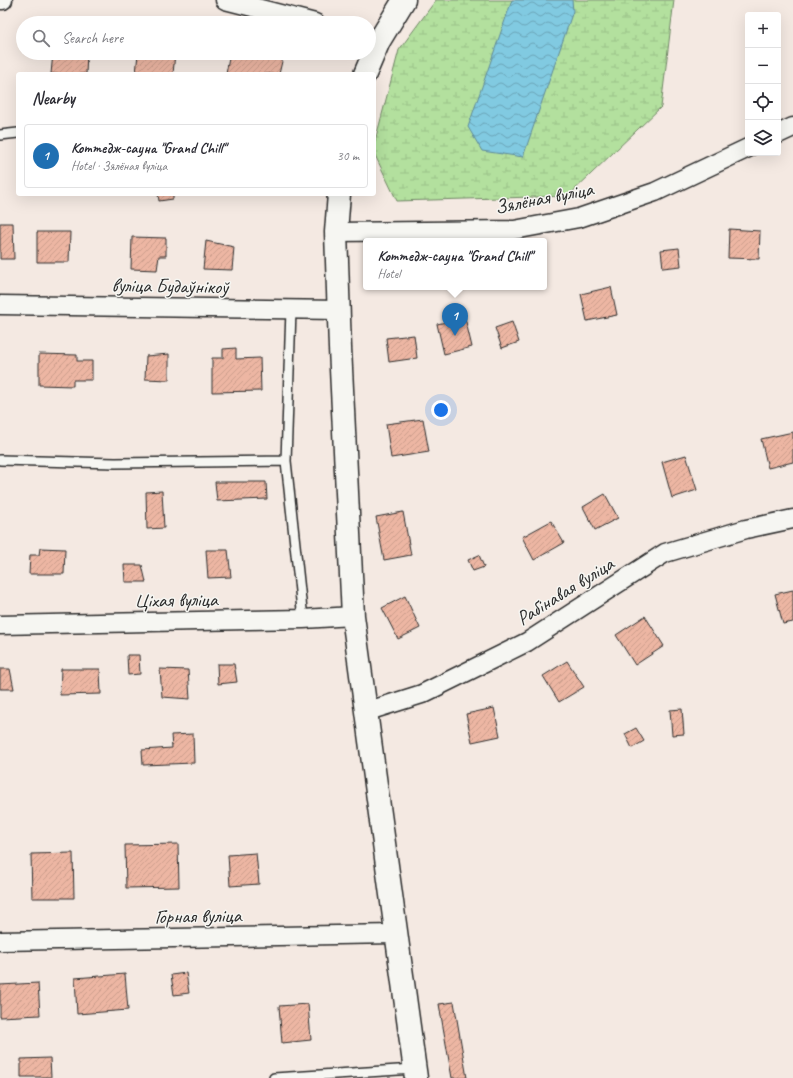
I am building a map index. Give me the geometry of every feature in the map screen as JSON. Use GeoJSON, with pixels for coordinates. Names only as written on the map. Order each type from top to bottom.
{"type":"FeatureCollection","features":[{"type":"Feature","properties":{"kind":"street"},"geometry":{"type":"LineString","coordinates":[[225,0],[288,16]]}},
{"type":"Feature","properties":{"kind":"street"},"geometry":{"type":"LineString","coordinates":[[376,36],[404,0]]}},
{"type":"Feature","properties":{"kind":"street"},"geometry":{"type":"LineString","coordinates":[[366,72],[369,60]]}},
{"type":"Feature","properties":{"kind":"street"},"geometry":{"type":"LineString","coordinates":[[781,133],[793,127]]}},
{"type":"Feature","properties":{"kind":"street","name":"Зялёная вуліца"},"geometry":{"type":"LineString","coordinates":[[336,232],[514,230],[579,218],[655,192],[745,149]]}},
{"type":"Feature","properties":{"kind":"street"},"geometry":{"type":"LineString","coordinates":[[339,196],[336,232],[352,616],[415,1074]]}},
{"type":"Feature","properties":{"kind":"street","name":"вуліца Будаўнікоў"},"geometry":{"type":"LineString","coordinates":[[0,305],[339,310]]}},
{"type":"Feature","properties":{"kind":"street","name":"Рабінавая вуліца"},"geometry":{"type":"LineString","coordinates":[[365,712],[422,694],[527,642],[665,553],[746,529],[793,518]]}},
{"type":"Feature","properties":{"kind":"street","name":"Ціхая вуліца"},"geometry":{"type":"LineString","coordinates":[[0,625],[303,619],[352,616]]}},
{"type":"Feature","properties":{"kind":"street","name":"Горная вуліца"},"geometry":{"type":"LineString","coordinates":[[0,941],[396,934]]}},
{"type":"Feature","properties":{"kind":"lane"},"geometry":{"type":"LineString","coordinates":[[0,135],[16,133]]}},
{"type":"Feature","properties":{"kind":"lane"},"geometry":{"type":"LineString","coordinates":[[291,310],[286,461],[303,619]]}},
{"type":"Feature","properties":{"kind":"lane"},"geometry":{"type":"LineString","coordinates":[[0,460],[115,463],[286,461]]}},
{"type":"Feature","properties":{"kind":"lane"},"geometry":{"type":"LineString","coordinates":[[274,1078],[415,1074]]}},
{"type":"Feature","properties":{"kind":"green space"},"geometry":{"type":"Polygon","coordinates":[[[436,0],[674,0],[661,107],[568,196],[397,201],[376,157],[376,137],[399,50],[436,0]]]}},
{"type":"Feature","properties":{"kind":"water"},"geometry":{"type":"Polygon","coordinates":[[[512,0],[572,0],[573,11],[523,157],[482,151],[468,127],[512,0]]]}},
{"type":"Feature","properties":{"kind":"building"},"geometry":{"type":"Polygon","coordinates":[[[52,60],[87,60],[86,72],[51,72],[52,60]]]}},
{"type":"Feature","properties":{"kind":"building"},"geometry":{"type":"Polygon","coordinates":[[[137,60],[174,60],[173,72],[136,72],[137,60]]]}},
{"type":"Feature","properties":{"kind":"building"},"geometry":{"type":"Polygon","coordinates":[[[229,60],[282,60],[279,72],[226,72],[229,60]]]}},
{"type":"Feature","properties":{"kind":"building"},"geometry":{"type":"Polygon","coordinates":[[[158,196],[173,196],[173,199],[159,201],[158,196]]]}},
{"type":"Feature","properties":{"kind":"building"},"geometry":{"type":"Polygon","coordinates":[[[0,223],[13,223],[14,259],[0,259],[0,223]]]}},
{"type":"Feature","properties":{"kind":"building"},"geometry":{"type":"Polygon","coordinates":[[[729,229],[760,231],[759,259],[728,258],[729,229]]]}},
{"type":"Feature","properties":{"kind":"building"},"geometry":{"type":"Polygon","coordinates":[[[37,232],[70,232],[69,262],[37,262],[37,232]]]}},
{"type":"Feature","properties":{"kind":"building"},"geometry":{"type":"Polygon","coordinates":[[[132,237],[166,238],[166,256],[159,256],[157,270],[131,269],[132,237]]]}},
{"type":"Feature","properties":{"kind":"building"},"geometry":{"type":"Polygon","coordinates":[[[206,241],[234,247],[232,270],[203,269],[206,241]]]}},
{"type":"Feature","properties":{"kind":"building"},"geometry":{"type":"Polygon","coordinates":[[[679,248],[681,266],[663,268],[661,250],[679,248]]]}},
{"type":"Feature","properties":{"kind":"building"},"geometry":{"type":"Polygon","coordinates":[[[611,287],[617,315],[587,321],[581,294],[611,287]]]}},
{"type":"Feature","properties":{"kind":"building"},"geometry":{"type":"Polygon","coordinates":[[[465,318],[472,347],[444,354],[437,324],[465,318]]]}},
{"type":"Feature","properties":{"kind":"building"},"geometry":{"type":"Polygon","coordinates":[[[512,322],[519,342],[502,348],[495,328],[512,322]]]}},
{"type":"Feature","properties":{"kind":"building"},"geometry":{"type":"Polygon","coordinates":[[[414,335],[417,358],[389,362],[386,338],[414,335]]]}},
{"type":"Feature","properties":{"kind":"building"},"geometry":{"type":"Polygon","coordinates":[[[236,348],[236,359],[260,358],[261,391],[212,392],[212,358],[223,358],[223,349],[236,348]]]}},
{"type":"Feature","properties":{"kind":"building"},"geometry":{"type":"Polygon","coordinates":[[[39,354],[77,355],[77,361],[92,361],[92,380],[73,380],[73,386],[39,385],[39,354]]]}},
{"type":"Feature","properties":{"kind":"building"},"geometry":{"type":"Polygon","coordinates":[[[169,354],[169,380],[145,379],[146,356],[169,354]]]}},
{"type":"Feature","properties":{"kind":"building"},"geometry":{"type":"Polygon","coordinates":[[[423,419],[429,452],[391,458],[386,424],[423,419]]]}},
{"type":"Feature","properties":{"kind":"building"},"geometry":{"type":"Polygon","coordinates":[[[793,432],[793,462],[768,468],[761,439],[793,432]]]}},
{"type":"Feature","properties":{"kind":"building"},"geometry":{"type":"Polygon","coordinates":[[[686,455],[697,490],[672,498],[662,462],[686,455]]]}},
{"type":"Feature","properties":{"kind":"building"},"geometry":{"type":"Polygon","coordinates":[[[215,482],[266,482],[267,499],[217,501],[215,482]]]}},
{"type":"Feature","properties":{"kind":"building"},"geometry":{"type":"Polygon","coordinates":[[[162,491],[164,528],[147,529],[146,492],[162,491]]]}},
{"type":"Feature","properties":{"kind":"building"},"geometry":{"type":"Polygon","coordinates":[[[605,494],[618,518],[595,530],[583,507],[605,494]]]}},
{"type":"Feature","properties":{"kind":"building"},"geometry":{"type":"Polygon","coordinates":[[[403,512],[411,555],[384,560],[376,517],[403,512]]]}},
{"type":"Feature","properties":{"kind":"building"},"geometry":{"type":"Polygon","coordinates":[[[551,521],[564,543],[534,560],[522,537],[551,521]]]}},
{"type":"Feature","properties":{"kind":"building"},"geometry":{"type":"Polygon","coordinates":[[[40,548],[65,549],[64,574],[29,574],[30,555],[39,555],[40,548]]]}},
{"type":"Feature","properties":{"kind":"building"},"geometry":{"type":"Polygon","coordinates":[[[206,550],[228,550],[231,577],[208,578],[206,550]]]}},
{"type":"Feature","properties":{"kind":"building"},"geometry":{"type":"Polygon","coordinates":[[[479,555],[484,567],[473,571],[468,560],[479,555]]]}},
{"type":"Feature","properties":{"kind":"building"},"geometry":{"type":"Polygon","coordinates":[[[124,565],[142,565],[146,582],[125,582],[124,565]]]}},
{"type":"Feature","properties":{"kind":"building"},"geometry":{"type":"Polygon","coordinates":[[[793,590],[793,622],[783,624],[775,594],[793,590]]]}},
{"type":"Feature","properties":{"kind":"building"},"geometry":{"type":"Polygon","coordinates":[[[405,596],[420,628],[398,639],[382,608],[405,596]]]}},
{"type":"Feature","properties":{"kind":"building"},"geometry":{"type":"Polygon","coordinates":[[[645,616],[664,646],[635,665],[616,635],[645,616]]]}},
{"type":"Feature","properties":{"kind":"building"},"geometry":{"type":"Polygon","coordinates":[[[127,655],[139,655],[140,674],[128,675],[127,655]]]}},
{"type":"Feature","properties":{"kind":"building"},"geometry":{"type":"Polygon","coordinates":[[[567,661],[584,687],[559,702],[543,676],[567,661]]]}},
{"type":"Feature","properties":{"kind":"building"},"geometry":{"type":"Polygon","coordinates":[[[217,664],[234,664],[237,682],[218,684],[217,664]]]}},
{"type":"Feature","properties":{"kind":"building"},"geometry":{"type":"Polygon","coordinates":[[[0,669],[10,669],[14,689],[0,689],[0,669]]]}},
{"type":"Feature","properties":{"kind":"building"},"geometry":{"type":"Polygon","coordinates":[[[61,669],[100,669],[101,694],[60,695],[61,669]]]}},
{"type":"Feature","properties":{"kind":"building"},"geometry":{"type":"Polygon","coordinates":[[[160,669],[188,670],[190,699],[162,697],[160,669]]]}},
{"type":"Feature","properties":{"kind":"building"},"geometry":{"type":"Polygon","coordinates":[[[494,708],[500,736],[472,742],[466,714],[494,708]]]}},
{"type":"Feature","properties":{"kind":"building"},"geometry":{"type":"Polygon","coordinates":[[[682,709],[684,734],[672,735],[670,710],[682,709]]]}},
{"type":"Feature","properties":{"kind":"building"},"geometry":{"type":"Polygon","coordinates":[[[636,728],[644,741],[632,748],[625,734],[636,728]]]}},
{"type":"Feature","properties":{"kind":"building"},"geometry":{"type":"Polygon","coordinates":[[[193,734],[194,763],[143,765],[142,750],[172,748],[171,735],[193,734]]]}},
{"type":"Feature","properties":{"kind":"building"},"geometry":{"type":"Polygon","coordinates":[[[178,844],[179,887],[126,888],[125,845],[178,844]]]}},
{"type":"Feature","properties":{"kind":"building"},"geometry":{"type":"Polygon","coordinates":[[[73,853],[74,898],[32,898],[31,854],[73,853]]]}},
{"type":"Feature","properties":{"kind":"building"},"geometry":{"type":"Polygon","coordinates":[[[256,853],[259,884],[230,886],[228,855],[256,853]]]}},
{"type":"Feature","properties":{"kind":"building"},"geometry":{"type":"Polygon","coordinates":[[[186,973],[189,993],[174,995],[171,975],[186,973]]]}},
{"type":"Feature","properties":{"kind":"building"},"geometry":{"type":"Polygon","coordinates":[[[125,974],[128,1010],[77,1014],[75,978],[125,974]]]}},
{"type":"Feature","properties":{"kind":"building"},"geometry":{"type":"Polygon","coordinates":[[[38,983],[40,1015],[0,1017],[0,985],[38,983]]]}},
{"type":"Feature","properties":{"kind":"building"},"geometry":{"type":"Polygon","coordinates":[[[454,1002],[467,1078],[452,1078],[439,1004],[454,1002]]]}},
{"type":"Feature","properties":{"kind":"building"},"geometry":{"type":"Polygon","coordinates":[[[308,1004],[311,1040],[282,1043],[279,1006],[308,1004]]]}},
{"type":"Feature","properties":{"kind":"building"},"geometry":{"type":"Polygon","coordinates":[[[50,1058],[51,1077],[21,1077],[21,1059],[50,1058]]]}},
{"type":"Feature","properties":{"kind":"place","name":"Коттедж-сауна \"Grand Chill\""},"geometry":{"type":"Point","coordinates":[455,336]}}]}
